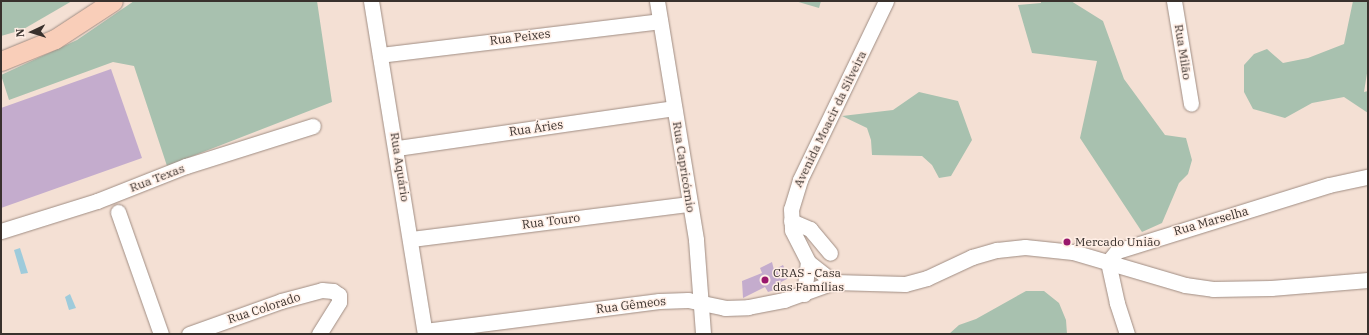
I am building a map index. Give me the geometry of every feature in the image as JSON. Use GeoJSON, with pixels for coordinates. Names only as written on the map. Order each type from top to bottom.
{"type":"FeatureCollection","features":[{"type":"Feature","properties":{"kind":"main road"},"geometry":{"type":"LineString","coordinates":[[1,49],[50,29],[93,1]]}},
{"type":"Feature","properties":{"kind":"main road"},"geometry":{"type":"LineString","coordinates":[[1,61],[55,39],[113,1]]}},
{"type":"Feature","properties":{"kind":"street","name":"Rua Aquário"},"geometry":{"type":"LineString","coordinates":[[371,1],[397,148],[425,333]]}},
{"type":"Feature","properties":{"kind":"street","name":"Rua Capricórnio"},"geometry":{"type":"LineString","coordinates":[[657,1],[690,204],[703,334]]}},
{"type":"Feature","properties":{"kind":"street","name":"Avenida Moacir da Silveira"},"geometry":{"type":"LineString","coordinates":[[804,294],[808,262],[791,221],[794,195],[886,1]]}},
{"type":"Feature","properties":{"kind":"street","name":"Rua Milão"},"geometry":{"type":"LineString","coordinates":[[1174,1],[1191,104]]}},
{"type":"Feature","properties":{"kind":"street","name":"Rua Peixes"},"geometry":{"type":"LineString","coordinates":[[380,55],[660,21]]}},
{"type":"Feature","properties":{"kind":"street","name":"Rua Áries"},"geometry":{"type":"LineString","coordinates":[[397,148],[674,108]]}},
{"type":"Feature","properties":{"kind":"street","name":"Rua Texas"},"geometry":{"type":"LineString","coordinates":[[1,231],[97,201],[186,166],[313,126]]}},
{"type":"Feature","properties":{"kind":"street","name":"Rua Marselha"},"geometry":{"type":"LineString","coordinates":[[1108,262],[1124,247],[1329,185],[1368,177]]}},
{"type":"Feature","properties":{"kind":"street","name":"Rua Touro"},"geometry":{"type":"LineString","coordinates":[[411,239],[690,204]]}},
{"type":"Feature","properties":{"kind":"street"},"geometry":{"type":"LineString","coordinates":[[118,212],[161,334]]}},
{"type":"Feature","properties":{"kind":"street"},"geometry":{"type":"LineString","coordinates":[[791,221],[810,229],[830,253]]}},
{"type":"Feature","properties":{"kind":"street"},"geometry":{"type":"LineString","coordinates":[[834,282],[905,284],[972,257],[1011,247],[1059,249],[1185,285],[1213,288],[1271,288],[1368,280]]}},
{"type":"Feature","properties":{"kind":"street","name":"Avenida Moacir da Silveira"},"geometry":{"type":"LineString","coordinates":[[808,262],[834,282]]}},
{"type":"Feature","properties":{"kind":"street"},"geometry":{"type":"LineString","coordinates":[[1108,262],[1116,303],[1127,334]]}},
{"type":"Feature","properties":{"kind":"street","name":"Rua Gêmeos"},"geometry":{"type":"LineString","coordinates":[[425,333],[660,301],[701,303],[725,308],[748,307],[804,294],[834,282]]}},
{"type":"Feature","properties":{"kind":"street","name":"Rua Colorado"},"geometry":{"type":"LineString","coordinates":[[189,334],[315,292],[328,290],[339,295],[339,302],[335,312],[319,334]]}},
{"type":"Feature","properties":{"kind":"green space"},"geometry":{"type":"Polygon","coordinates":[[[1,1],[72,1],[22,30],[1,36],[1,1]]]}},
{"type":"Feature","properties":{"kind":"green space"},"geometry":{"type":"Polygon","coordinates":[[[134,1],[317,1],[332,102],[167,166],[134,66],[113,62],[9,100],[1,75],[77,40],[134,1]]]}},
{"type":"Feature","properties":{"kind":"green space"},"geometry":{"type":"Polygon","coordinates":[[[795,1],[821,1],[819,8],[795,1]]]}},
{"type":"Feature","properties":{"kind":"green space"},"geometry":{"type":"Polygon","coordinates":[[[1041,1],[1071,1],[1103,21],[1124,79],[1165,135],[1186,138],[1192,160],[1188,174],[1179,183],[1162,223],[1142,232],[1080,138],[1097,61],[1032,53],[1018,5],[1041,3],[1041,1]]]}},
{"type":"Feature","properties":{"kind":"green space"},"geometry":{"type":"Polygon","coordinates":[[[1353,1],[1368,1],[1368,67],[1364,92],[1368,91],[1368,113],[1344,97],[1312,103],[1285,118],[1253,109],[1244,92],[1244,65],[1254,54],[1267,49],[1283,63],[1308,58],[1344,44],[1353,1]]]}},
{"type":"Feature","properties":{"kind":"green space"},"geometry":{"type":"Polygon","coordinates":[[[919,92],[958,101],[972,140],[951,176],[939,178],[932,165],[922,156],[872,155],[871,140],[867,128],[842,116],[893,110],[919,92]]]}},
{"type":"Feature","properties":{"kind":"green space"},"geometry":{"type":"Polygon","coordinates":[[[1026,291],[1044,291],[1059,303],[1066,320],[1067,334],[949,334],[959,325],[976,319],[1026,291]]]}},
{"type":"Feature","properties":{"kind":"water"},"geometry":{"type":"Polygon","coordinates":[[[20,248],[28,273],[21,274],[14,250],[20,248]]]}},
{"type":"Feature","properties":{"kind":"water"},"geometry":{"type":"Polygon","coordinates":[[[70,294],[76,308],[69,310],[65,297],[70,294]]]}},
{"type":"Feature","properties":{"kind":"building"},"geometry":{"type":"Polygon","coordinates":[[[111,69],[142,158],[1,208],[1,108],[111,69]]]}},
{"type":"Feature","properties":{"kind":"building","name":"CRAS - Casa das Famílias"},"geometry":{"type":"Polygon","coordinates":[[[772,262],[774,270],[783,265],[789,278],[781,282],[781,288],[768,292],[765,287],[743,298],[742,281],[762,273],[760,268],[772,262]]]}},
{"type":"Feature","properties":{"kind":"place","name":"Mercado União"},"geometry":{"type":"Point","coordinates":[1067,242]}},
{"type":"Feature","properties":{"kind":"place","name":"CRAS - Casa das Famílias"},"geometry":{"type":"Point","coordinates":[765,280]}}]}
